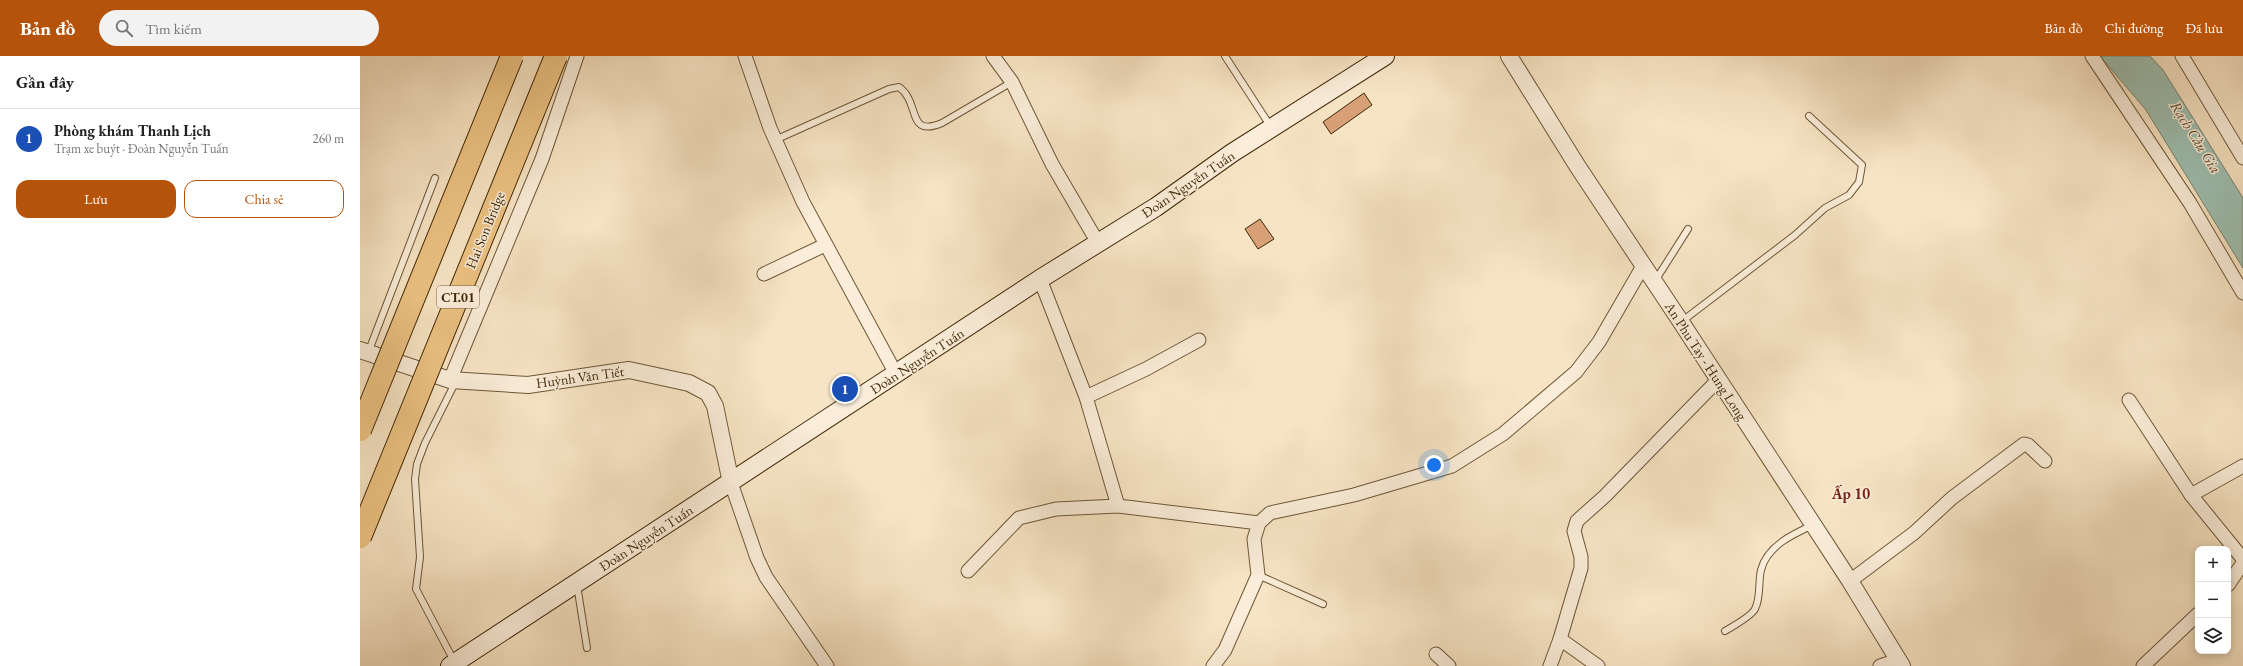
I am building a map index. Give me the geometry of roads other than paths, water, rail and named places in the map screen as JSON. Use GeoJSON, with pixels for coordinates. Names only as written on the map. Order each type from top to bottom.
{"type":"FeatureCollection","features":[{"type":"Feature","properties":{"kind":"highway","name":"CT.01"},"geometry":{"type":"LineString","coordinates":[[360,430],[512,56]]}},
{"type":"Feature","properties":{"kind":"highway","name":"Hai Son Bridge"},"geometry":{"type":"LineString","coordinates":[[360,537],[556,56]]}},
{"type":"Feature","properties":{"kind":"main road","name":"Đoàn Nguyễn Tuấn"},"geometry":{"type":"LineString","coordinates":[[453,665],[731,484],[1040,279],[1156,207],[1272,128],[1382,57]]}},
{"type":"Feature","properties":{"kind":"street"},"geometry":{"type":"LineString","coordinates":[[454,380],[542,158],[577,56]]}},
{"type":"Feature","properties":{"kind":"street"},"geometry":{"type":"LineString","coordinates":[[745,56],[775,140],[803,202],[896,374]]}},
{"type":"Feature","properties":{"kind":"street"},"geometry":{"type":"LineString","coordinates":[[993,56],[1012,82],[1052,164],[1098,243]]}},
{"type":"Feature","properties":{"kind":"street","name":"An Phu Tay - Hung Long"},"geometry":{"type":"LineString","coordinates":[[1509,56],[1643,266],[1850,581],[1900,663]]}},
{"type":"Feature","properties":{"kind":"street"},"geometry":{"type":"LineString","coordinates":[[2092,56],[2190,203],[2243,293]]}},
{"type":"Feature","properties":{"kind":"street"},"geometry":{"type":"LineString","coordinates":[[2182,56],[2243,158]]}},
{"type":"Feature","properties":{"kind":"street"},"geometry":{"type":"LineString","coordinates":[[764,274],[825,245]]}},
{"type":"Feature","properties":{"kind":"street"},"geometry":{"type":"LineString","coordinates":[[1213,666],[1225,650],[1258,575],[1254,540],[1259,524],[1270,513],[1354,495],[1452,466],[1503,434],[1576,372],[1599,342],[1643,266]]}},
{"type":"Feature","properties":{"kind":"street"},"geometry":{"type":"LineString","coordinates":[[1040,279],[1086,397],[1118,506]]}},
{"type":"Feature","properties":{"kind":"street"},"geometry":{"type":"LineString","coordinates":[[1086,397],[1146,369],[1199,340]]}},
{"type":"Feature","properties":{"kind":"street","name":"Huỳnh Văn Tiết"},"geometry":{"type":"LineString","coordinates":[[364,351],[454,380],[528,385],[629,370],[677,380],[699,387],[708,393],[715,406],[731,484]]}},
{"type":"Feature","properties":{"kind":"street"},"geometry":{"type":"LineString","coordinates":[[1550,666],[1560,639],[1582,563],[1574,531],[1577,520],[1605,496],[1718,380]]}},
{"type":"Feature","properties":{"kind":"street"},"geometry":{"type":"LineString","coordinates":[[2129,400],[2191,495],[2243,559]]}},
{"type":"Feature","properties":{"kind":"street"},"geometry":{"type":"LineString","coordinates":[[1850,581],[1914,533],[1952,498],[2024,444],[2028,445],[2045,461]]}},
{"type":"Feature","properties":{"kind":"street"},"geometry":{"type":"LineString","coordinates":[[2191,495],[2243,466]]}},
{"type":"Feature","properties":{"kind":"street"},"geometry":{"type":"LineString","coordinates":[[731,484],[757,558],[766,577],[827,666]]}},
{"type":"Feature","properties":{"kind":"street"},"geometry":{"type":"LineString","coordinates":[[968,572],[1019,518],[1056,509],[1118,506],[1259,524]]}},
{"type":"Feature","properties":{"kind":"street"},"geometry":{"type":"LineString","coordinates":[[2230,582],[2243,563]]}},
{"type":"Feature","properties":{"kind":"street"},"geometry":{"type":"LineString","coordinates":[[2143,666],[2195,617]]}},
{"type":"Feature","properties":{"kind":"street"},"geometry":{"type":"LineString","coordinates":[[1560,639],[1598,666]]}},
{"type":"Feature","properties":{"kind":"street"},"geometry":{"type":"LineString","coordinates":[[1436,654],[1449,666]]}},
{"type":"Feature","properties":{"kind":"street"},"geometry":{"type":"LineString","coordinates":[[1880,666],[1900,663]]}},
{"type":"Feature","properties":{"kind":"lane"},"geometry":{"type":"LineString","coordinates":[[1225,56],[1272,128]]}},
{"type":"Feature","properties":{"kind":"lane"},"geometry":{"type":"LineString","coordinates":[[775,140],[889,89],[899,87],[906,92],[917,122],[924,128],[930,128],[942,123],[1012,82]]}},
{"type":"Feature","properties":{"kind":"lane"},"geometry":{"type":"LineString","coordinates":[[1681,322],[1795,235],[1825,208],[1849,195],[1859,182],[1862,165],[1809,116]]}},
{"type":"Feature","properties":{"kind":"lane"},"geometry":{"type":"LineString","coordinates":[[364,351],[435,178]]}},
{"type":"Feature","properties":{"kind":"lane"},"geometry":{"type":"LineString","coordinates":[[1654,282],[1688,229]]}},
{"type":"Feature","properties":{"kind":"lane"},"geometry":{"type":"LineString","coordinates":[[453,665],[416,589],[420,557],[415,479],[417,464],[425,443],[454,380]]}},
{"type":"Feature","properties":{"kind":"lane"},"geometry":{"type":"LineString","coordinates":[[1726,631],[1754,611],[1760,591],[1761,569],[1771,552],[1788,536],[1813,525]]}},
{"type":"Feature","properties":{"kind":"lane"},"geometry":{"type":"LineString","coordinates":[[1258,575],[1323,604]]}},
{"type":"Feature","properties":{"kind":"lane"},"geometry":{"type":"LineString","coordinates":[[577,584],[587,648]]}},
{"type":"Feature","properties":{"kind":"water","name":"Rạch Cầu Gia"},"geometry":{"type":"Polygon","coordinates":[[[2100,56],[2150,56],[2163,70],[2243,198],[2243,268],[2146,110],[2100,56]]]}},
{"type":"Feature","properties":{"kind":"place","name":"Phòng khám Thanh Lịch"},"geometry":{"type":"Point","coordinates":[845,389]}},
{"type":"Feature","properties":{"kind":"district","name":"Ấp 10"},"geometry":{"type":"Point","coordinates":[1851,493]}}]}
